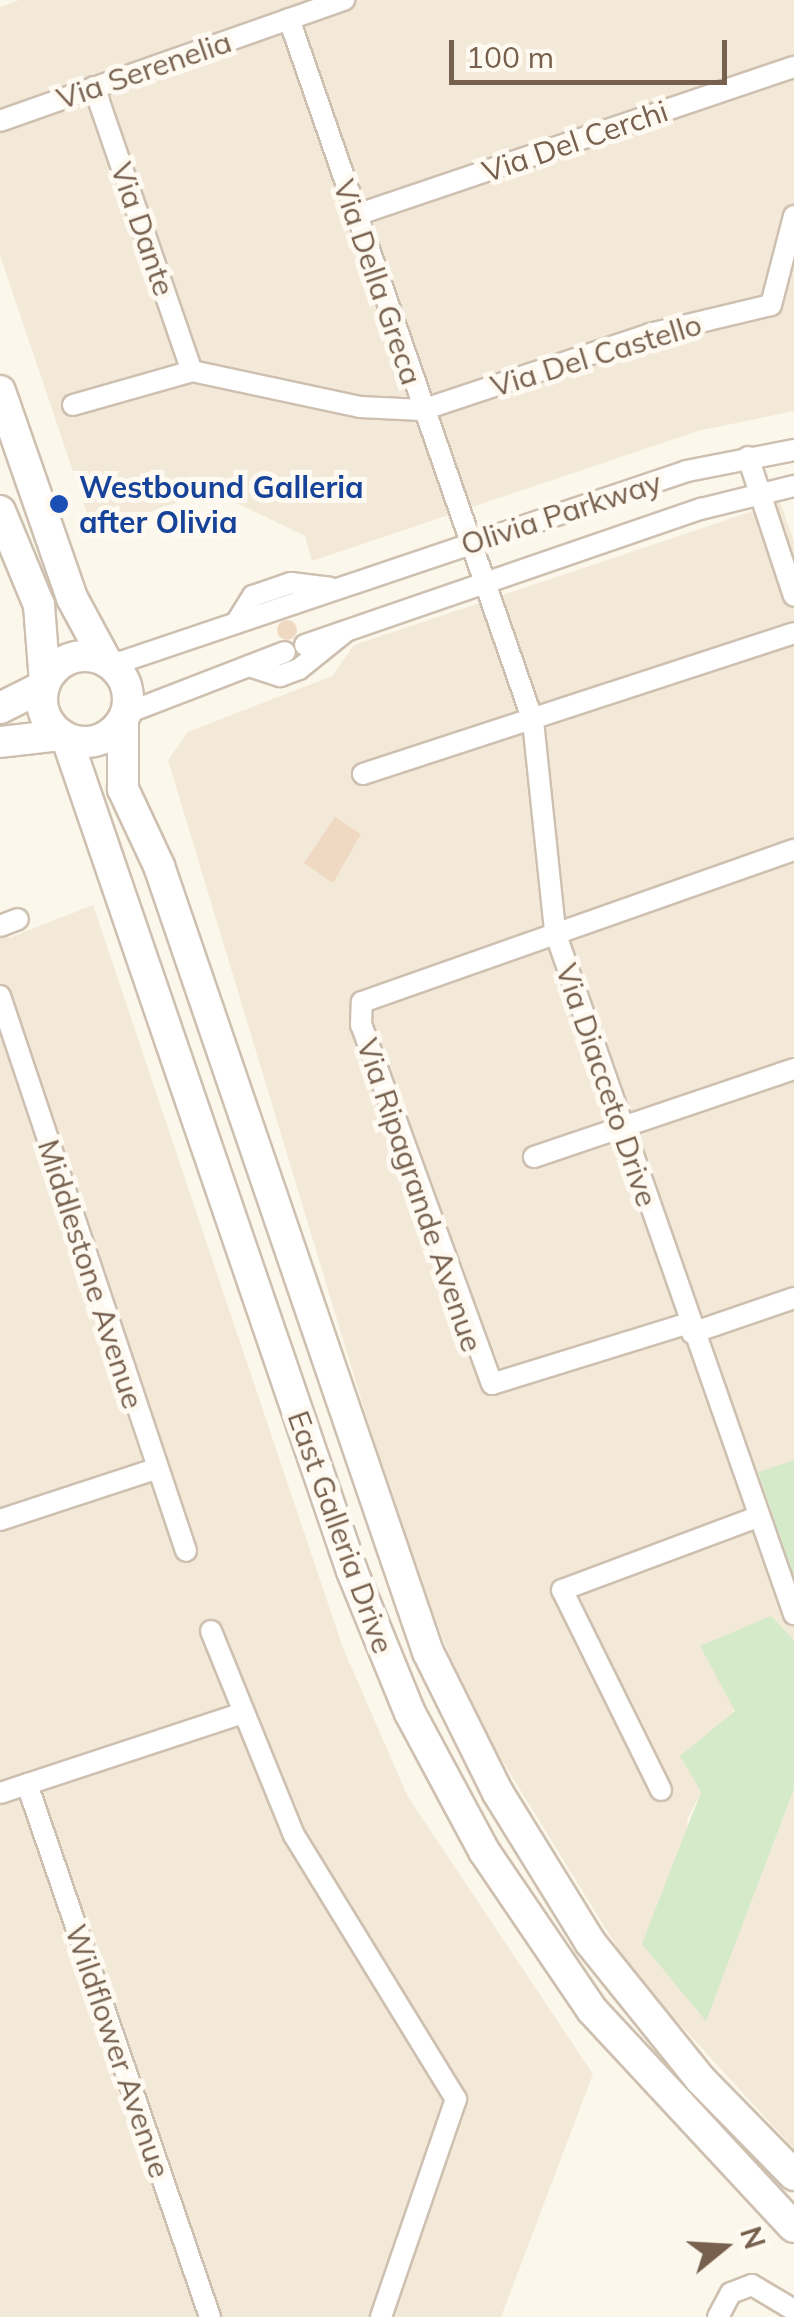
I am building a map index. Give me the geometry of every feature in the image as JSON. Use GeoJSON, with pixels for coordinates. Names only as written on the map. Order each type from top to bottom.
{"type":"FeatureCollection","features":[{"type":"Feature","properties":{"kind":"main road"},"geometry":{"type":"LineString","coordinates":[[0,392],[72,598],[109,663],[126,684],[125,717],[96,742],[64,737],[0,742]]}},
{"type":"Feature","properties":{"kind":"main road"},"geometry":{"type":"LineString","coordinates":[[0,510],[39,605],[46,719],[64,737]]}},
{"type":"Feature","properties":{"kind":"main road"},"geometry":{"type":"LineString","coordinates":[[0,708],[45,684],[68,659],[109,663]]}},
{"type":"Feature","properties":{"kind":"main road","name":"East Galleria Drive"},"geometry":{"type":"LineString","coordinates":[[125,717],[123,790],[159,866],[428,1652],[498,1793],[590,1942],[701,2080],[794,2175]]}},
{"type":"Feature","properties":{"kind":"main road","name":"East Galleria Drive"},"geometry":{"type":"LineString","coordinates":[[64,737],[352,1572],[410,1713],[484,1850],[592,2010],[794,2227]]}},
{"type":"Feature","properties":{"kind":"street","name":"Via Serenelia"},"geometry":{"type":"LineString","coordinates":[[0,121],[344,0]]}},
{"type":"Feature","properties":{"kind":"street","name":"Via Della Greca"},"geometry":{"type":"LineString","coordinates":[[289,19],[470,544]]}},
{"type":"Feature","properties":{"kind":"street","name":"Via Del Cerchi"},"geometry":{"type":"LineString","coordinates":[[356,215],[794,67]]}},
{"type":"Feature","properties":{"kind":"street","name":"Via Dante"},"geometry":{"type":"LineString","coordinates":[[94,87],[192,371]]}},
{"type":"Feature","properties":{"kind":"street","name":"Via Del Castello"},"geometry":{"type":"LineString","coordinates":[[422,410],[650,334],[771,305],[794,216]]}},
{"type":"Feature","properties":{"kind":"street"},"geometry":{"type":"LineString","coordinates":[[72,405],[192,371],[360,407],[422,410]]}},
{"type":"Feature","properties":{"kind":"street","name":"Olivia Parkway"},"geometry":{"type":"LineString","coordinates":[[109,663],[236,623],[253,596],[272,589],[332,589],[748,458],[794,450]]}},
{"type":"Feature","properties":{"kind":"street"},"geometry":{"type":"LineString","coordinates":[[748,458],[794,596]]}},
{"type":"Feature","properties":{"kind":"street","name":"Olivia Parkway"},"geometry":{"type":"LineString","coordinates":[[125,717],[249,666],[484,582],[794,486]]}},
{"type":"Feature","properties":{"kind":"street","name":"Via Diacceto Drive"},"geometry":{"type":"LineString","coordinates":[[470,544],[533,720],[555,932],[756,1518],[794,1614]]}},
{"type":"Feature","properties":{"kind":"street","name":"Olivia Parkway"},"geometry":{"type":"LineString","coordinates":[[249,666],[280,676],[299,669],[346,630]]}},
{"type":"Feature","properties":{"kind":"street"},"geometry":{"type":"LineString","coordinates":[[363,774],[794,633]]}},
{"type":"Feature","properties":{"kind":"street"},"geometry":{"type":"LineString","coordinates":[[555,932],[794,850]]}},
{"type":"Feature","properties":{"kind":"street","name":"Via Ripagrande Avenue"},"geometry":{"type":"LineString","coordinates":[[555,932],[362,1002],[361,1025],[492,1384],[690,1328]]}},
{"type":"Feature","properties":{"kind":"street","name":"Middlestone Avenue"},"geometry":{"type":"LineString","coordinates":[[0,996],[186,1551]]}},
{"type":"Feature","properties":{"kind":"street"},"geometry":{"type":"LineString","coordinates":[[534,1157],[794,1069]]}},
{"type":"Feature","properties":{"kind":"street"},"geometry":{"type":"LineString","coordinates":[[690,1328],[794,1298]]}},
{"type":"Feature","properties":{"kind":"street"},"geometry":{"type":"LineString","coordinates":[[0,1520],[158,1468]]}},
{"type":"Feature","properties":{"kind":"street"},"geometry":{"type":"LineString","coordinates":[[661,1790],[562,1590],[756,1518]]}},
{"type":"Feature","properties":{"kind":"street"},"geometry":{"type":"LineString","coordinates":[[210,1631],[240,1714],[312,1866],[446,2078],[455,2122],[381,2317]]}},
{"type":"Feature","properties":{"kind":"street"},"geometry":{"type":"LineString","coordinates":[[0,1794],[240,1714]]}},
{"type":"Feature","properties":{"kind":"street","name":"Wildflower Avenue"},"geometry":{"type":"LineString","coordinates":[[27,1784],[210,2317]]}},
{"type":"Feature","properties":{"kind":"street"},"geometry":{"type":"LineString","coordinates":[[718,2317],[731,2293],[752,2285],[794,2310]]}},
{"type":"Feature","properties":{"kind":"shaded area"},"geometry":{"type":"Polygon","coordinates":[[[19,0],[794,0],[794,411],[698,431],[312,561],[305,536],[212,491],[93,531],[0,255],[0,7],[19,0]]]}},
{"type":"Feature","properties":{"kind":"shaded area"},"geometry":{"type":"Polygon","coordinates":[[[780,502],[794,541],[794,1460],[758,1473],[794,1577],[794,1640],[771,1616],[727,1726],[681,1756],[701,1792],[687,1820],[706,2020],[794,1789],[794,2149],[633,1973],[474,1715],[406,1548],[168,760],[188,732],[332,676],[354,645],[780,502]]]}},
{"type":"Feature","properties":{"kind":"shaded area"},"geometry":{"type":"Polygon","coordinates":[[[93,905],[343,1648],[408,1797],[593,2074],[501,2317],[0,2317],[0,911],[9,938],[93,905]]]}},
{"type":"Feature","properties":{"kind":"green space"},"geometry":{"type":"Polygon","coordinates":[[[794,1460],[794,1577],[758,1472],[794,1460]]]}},
{"type":"Feature","properties":{"kind":"green space"},"geometry":{"type":"Polygon","coordinates":[[[771,1616],[794,1640],[794,1789],[706,2021],[642,1944],[701,1792],[680,1756],[735,1711],[700,1646],[771,1616]]]}},
{"type":"Feature","properties":{"kind":"building"},"geometry":{"type":"Polygon","coordinates":[[[287,620],[297,630],[287,640],[277,630],[287,620]]]}},
{"type":"Feature","properties":{"kind":"building"},"geometry":{"type":"Polygon","coordinates":[[[335,817],[361,834],[333,883],[304,863],[335,817]]]}},
{"type":"Feature","properties":{"kind":"place","name":"Westbound Galleria after Olivia"},"geometry":{"type":"Point","coordinates":[59,504]}}]}
